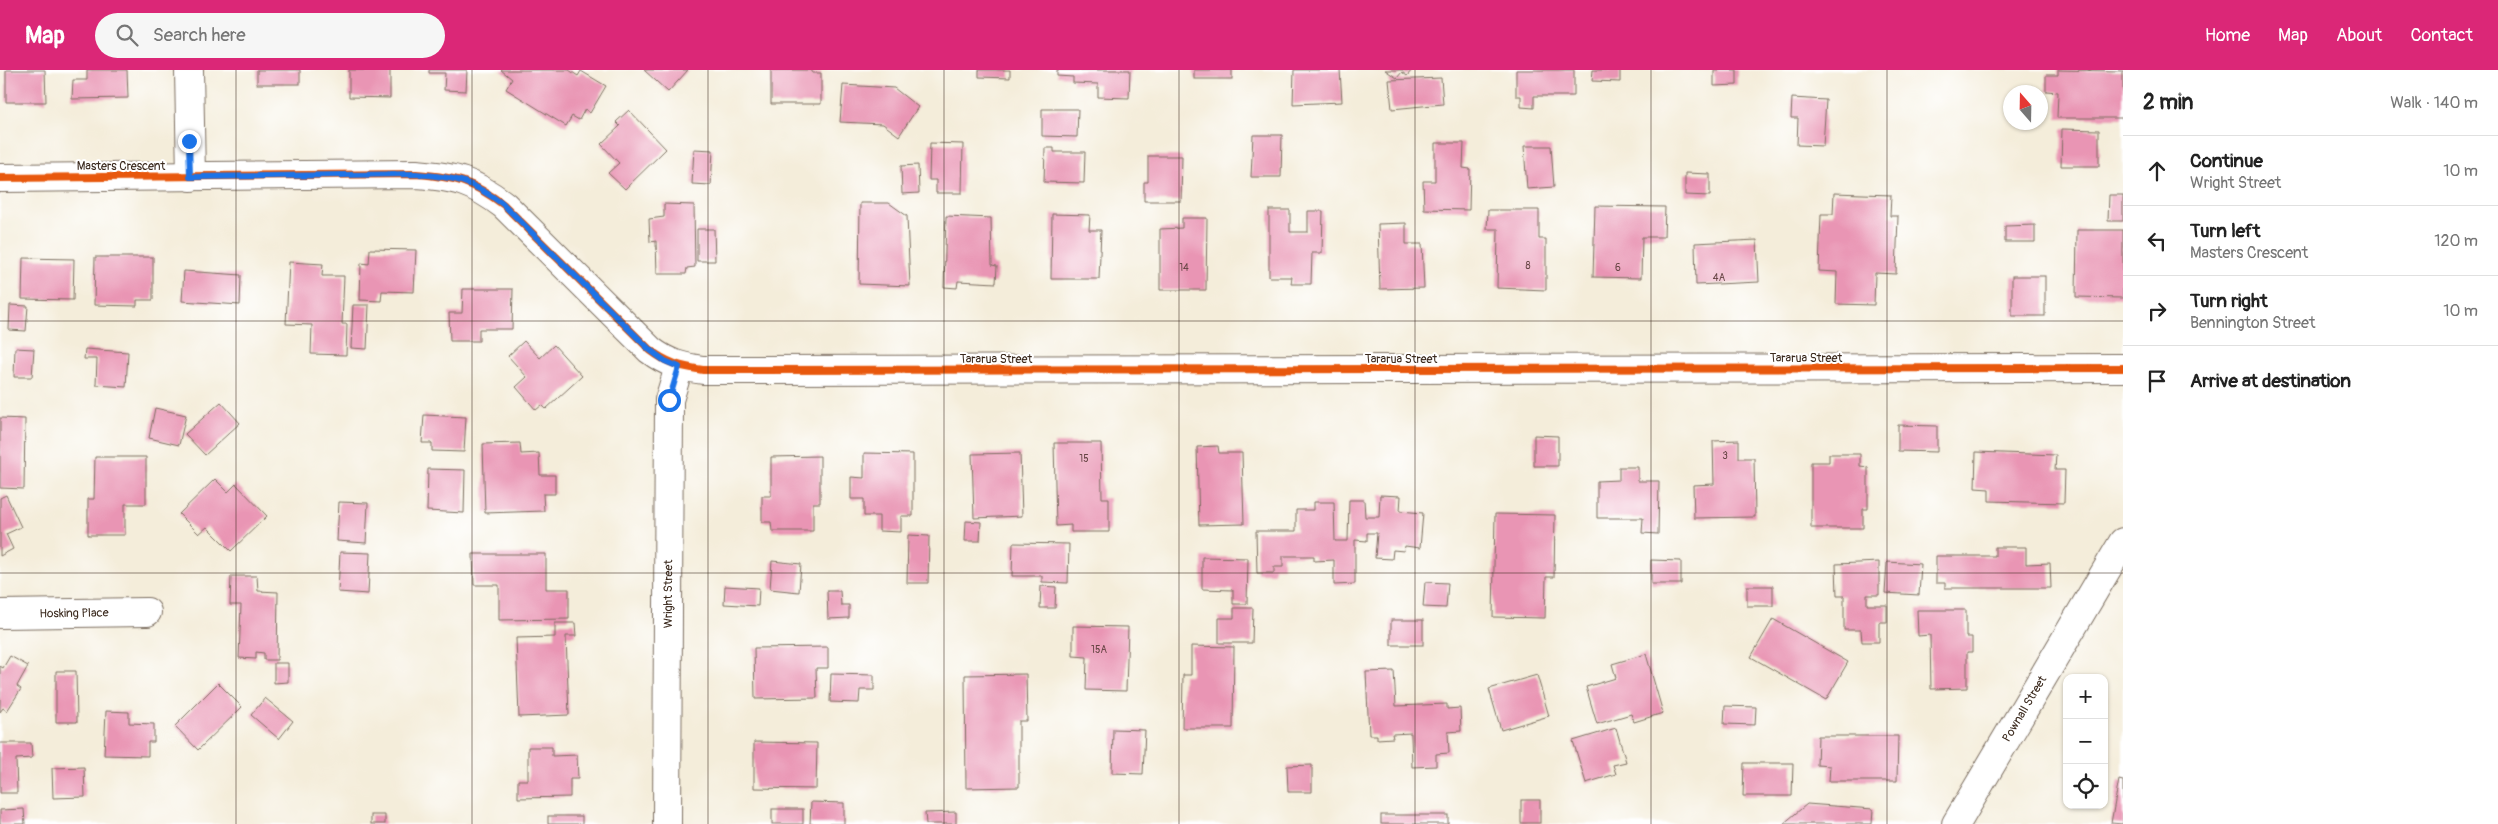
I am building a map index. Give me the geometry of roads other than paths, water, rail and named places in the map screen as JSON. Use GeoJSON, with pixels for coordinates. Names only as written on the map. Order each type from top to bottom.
{"type":"FeatureCollection","features":[{"type":"Feature","properties":{"kind":"street"},"geometry":{"type":"LineString","coordinates":[[189,70],[190,177]]}},
{"type":"Feature","properties":{"kind":"street","name":"Masters Crescent"},"geometry":{"type":"LineString","coordinates":[[0,178],[416,174],[450,177],[482,188],[504,205],[650,350],[665,361],[679,367]]}},
{"type":"Feature","properties":{"kind":"street","name":"Tararua Street"},"geometry":{"type":"LineString","coordinates":[[679,367],[778,371],[2123,368]]}},
{"type":"Feature","properties":{"kind":"street","name":"Wright Street"},"geometry":{"type":"LineString","coordinates":[[667,824],[669,400],[679,367]]}},
{"type":"Feature","properties":{"kind":"street","name":"Pownall Street"},"geometry":{"type":"LineString","coordinates":[[1956,824],[2123,542]]}},
{"type":"Feature","properties":{"kind":"street","name":"Hosking Place"},"geometry":{"type":"LineString","coordinates":[[0,614],[147,612]]}}]}
